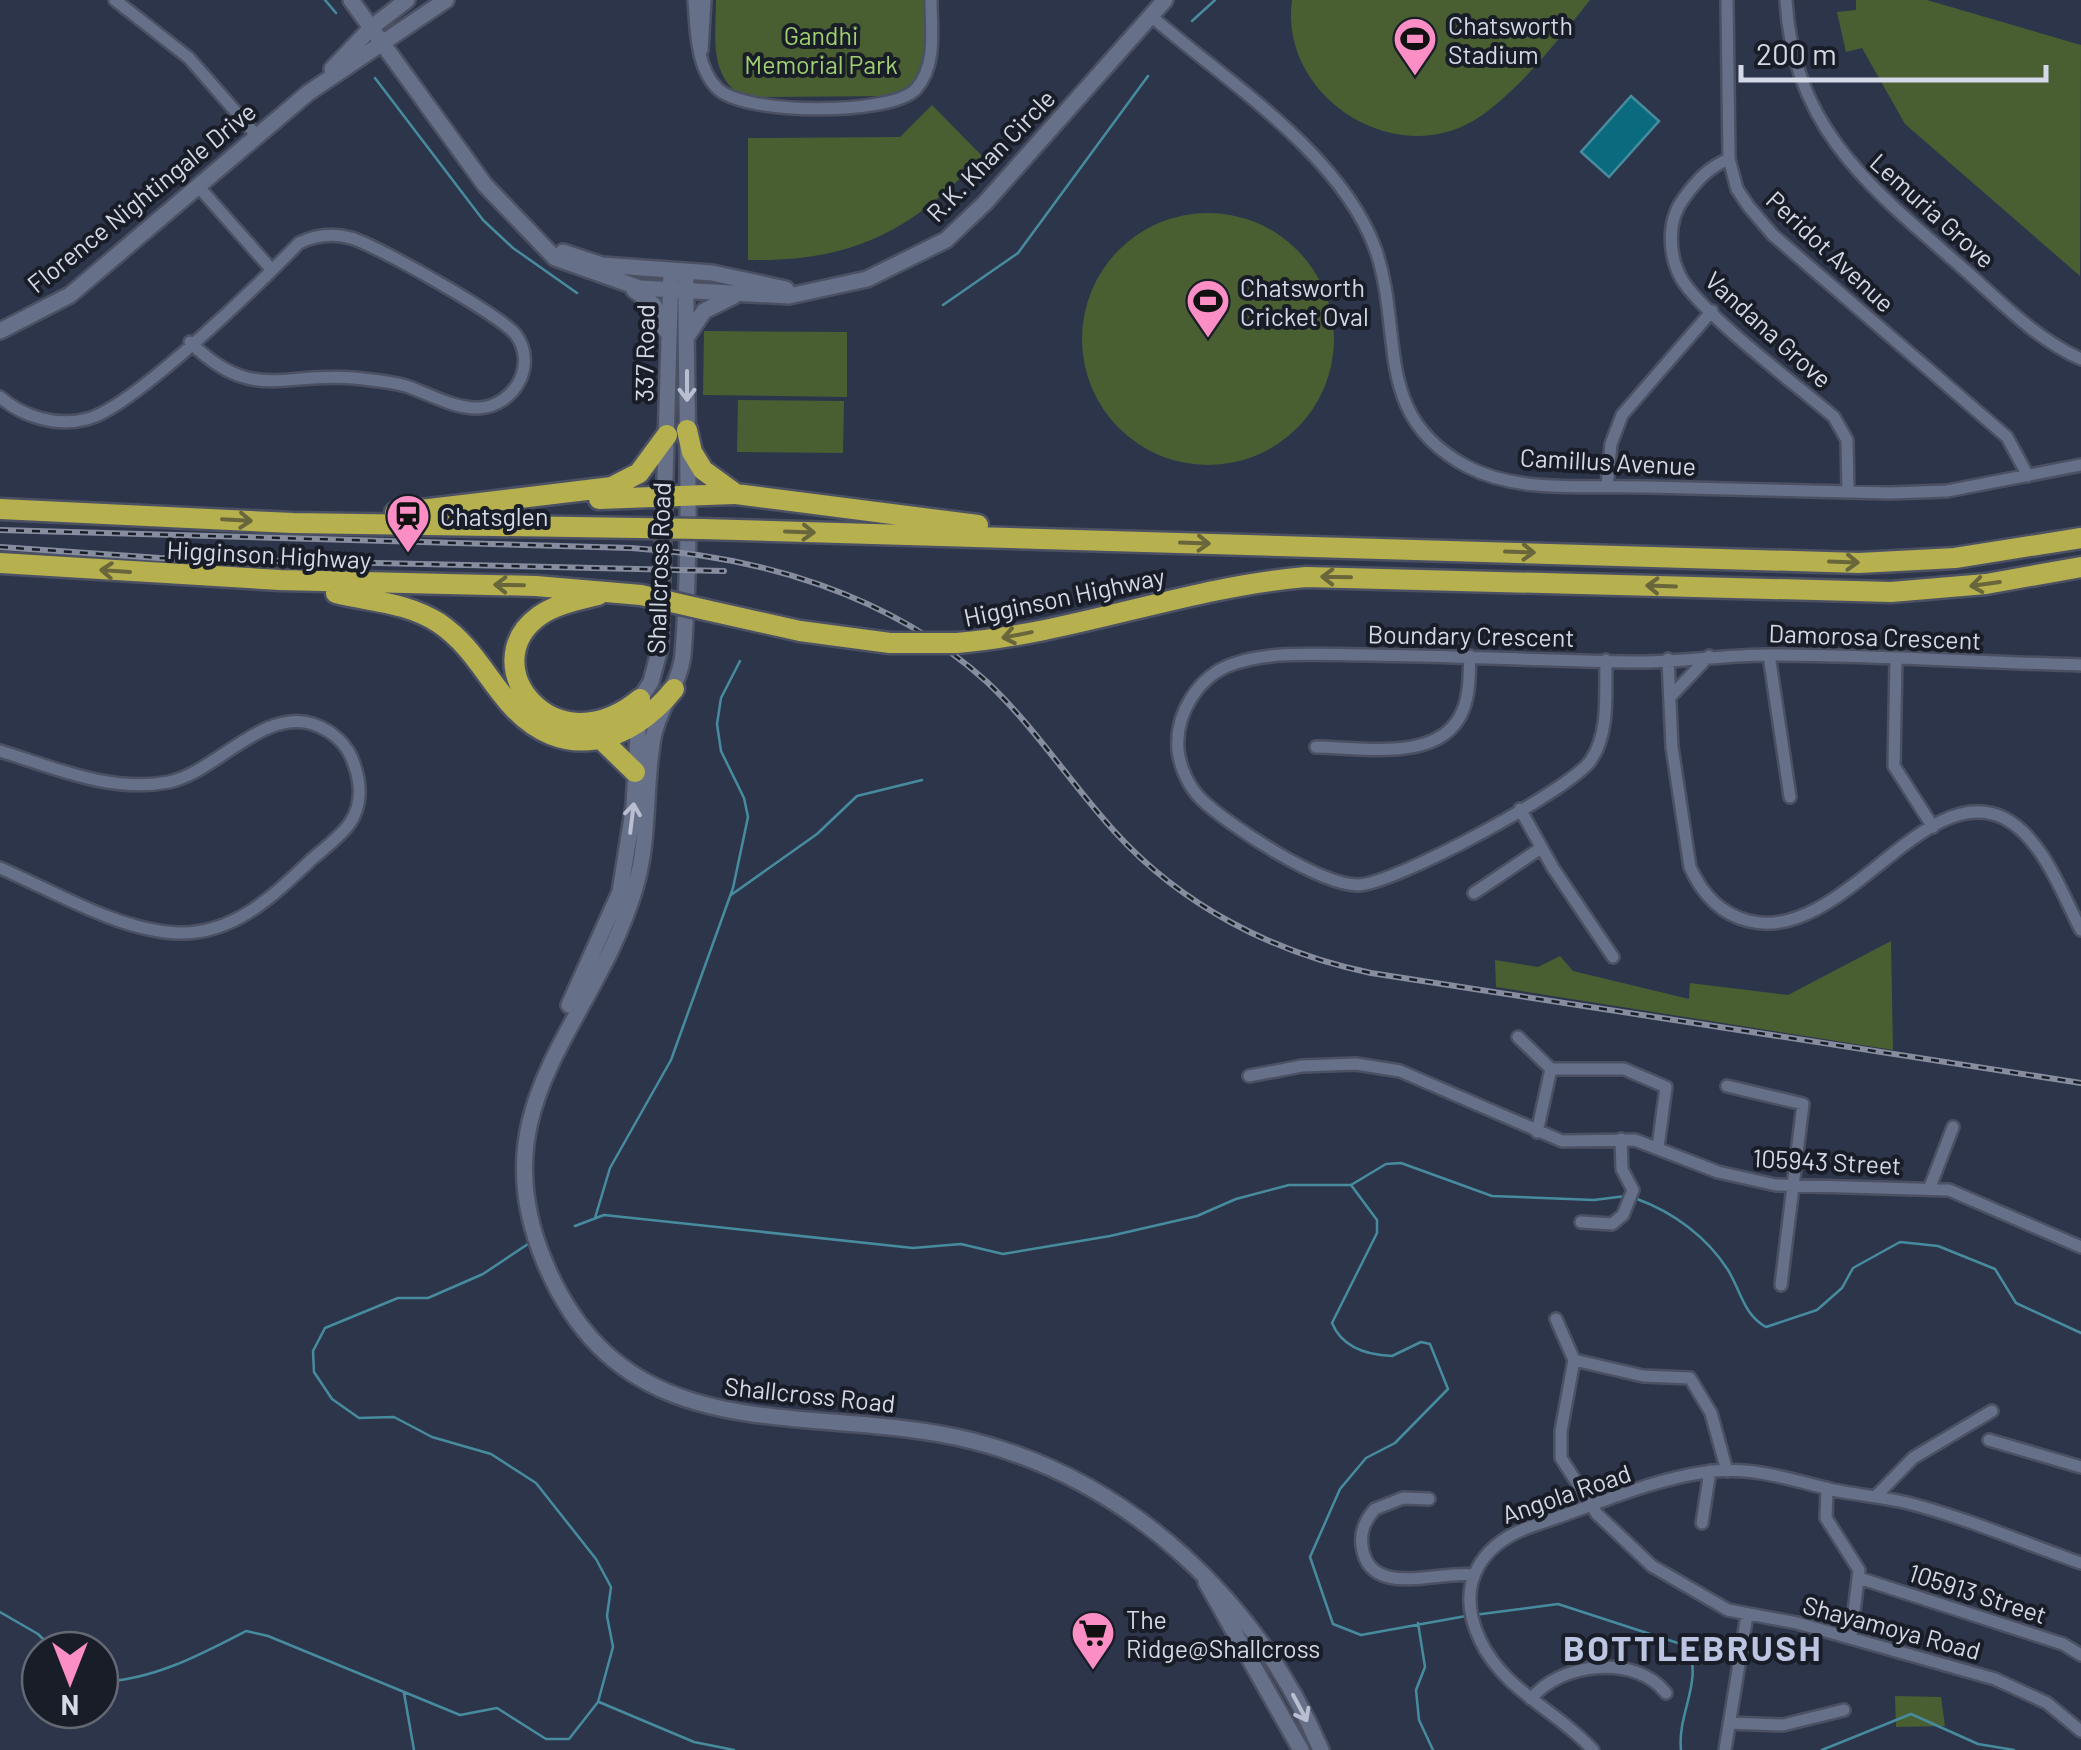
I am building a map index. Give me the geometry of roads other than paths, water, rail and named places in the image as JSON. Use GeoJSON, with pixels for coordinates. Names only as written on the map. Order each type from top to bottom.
{"type":"FeatureCollection","features":[{"type":"Feature","properties":{"kind":"highway"},"geometry":{"type":"LineString","coordinates":[[293,523],[489,504],[612,487],[638,473],[677,433],[703,470],[736,494]]}},
{"type":"Feature","properties":{"kind":"highway"},"geometry":{"type":"LineString","coordinates":[[489,504],[736,494],[892,516],[1149,541]]}},
{"type":"Feature","properties":{"kind":"highway","name":"Higginson Highway"},"geometry":{"type":"LineString","coordinates":[[0,509],[293,523],[638,528],[1874,562],[1956,558],[2081,538]]}},
{"type":"Feature","properties":{"kind":"highway","name":"Higginson Highway"},"geometry":{"type":"LineString","coordinates":[[0,563],[280,580],[609,592],[800,631],[890,643],[957,644],[1032,632],[1245,584],[1306,578],[1891,592],[1986,584],[2081,567]]}},
{"type":"Feature","properties":{"kind":"highway"},"geometry":{"type":"LineString","coordinates":[[280,580],[412,609],[463,642],[513,708],[535,725],[568,739],[601,730],[640,699]]}},
{"type":"Feature","properties":{"kind":"highway"},"geometry":{"type":"LineString","coordinates":[[609,592],[541,614],[522,637],[516,658],[520,688],[542,712],[564,723],[644,734],[674,689]]}},
{"type":"Feature","properties":{"kind":"highway"},"geometry":{"type":"LineString","coordinates":[[601,730],[634,772]]}},
{"type":"Feature","properties":{"kind":"street"},"geometry":{"type":"LineString","coordinates":[[115,0],[189,58],[256,135]]}},
{"type":"Feature","properties":{"kind":"street","name":"R.K. Khan Circle"},"geometry":{"type":"LineString","coordinates":[[352,0],[485,186],[554,258],[625,285],[789,296],[894,269],[946,240],[986,203],[1165,0]]}},
{"type":"Feature","properties":{"kind":"street","name":"Florence Nightingale Drive"},"geometry":{"type":"LineString","coordinates":[[308,94],[372,27],[407,0]]}},
{"type":"Feature","properties":{"kind":"street","name":"Florence Nightingale Drive"},"geometry":{"type":"LineString","coordinates":[[0,331],[70,295],[308,94],[446,0]]}},
{"type":"Feature","properties":{"kind":"street"},"geometry":{"type":"LineString","coordinates":[[694,0],[709,78],[736,102],[890,105],[914,91],[928,70],[931,0]]}},
{"type":"Feature","properties":{"kind":"street"},"geometry":{"type":"LineString","coordinates":[[702,51],[706,0]]}},
{"type":"Feature","properties":{"kind":"street","name":"Peridot Avenue"},"geometry":{"type":"LineString","coordinates":[[1727,0],[1730,159],[1738,189],[1760,222],[2007,437],[2028,476]]}},
{"type":"Feature","properties":{"kind":"street","name":"Lemuria Grove"},"geometry":{"type":"LineString","coordinates":[[1786,0],[1790,43],[1809,100],[1855,171],[2037,333],[2081,359]]}},
{"type":"Feature","properties":{"kind":"street","name":"Camillus Avenue"},"geometry":{"type":"LineString","coordinates":[[1151,16],[1308,150],[1343,188],[1374,247],[1384,286],[1395,380],[1424,432],[1454,458],[1485,474],[1528,483],[1607,486],[1947,491],[2081,465]]}},
{"type":"Feature","properties":{"kind":"street","name":"Vandana Grove"},"geometry":{"type":"LineString","coordinates":[[1730,159],[1705,172],[1679,204],[1671,243],[1679,275],[1712,312],[1834,418],[1847,440],[1848,492]]}},
{"type":"Feature","properties":{"kind":"street"},"geometry":{"type":"LineString","coordinates":[[197,185],[272,270]]}},
{"type":"Feature","properties":{"kind":"street","name":"R.K. Khan Circle"},"geometry":{"type":"LineString","coordinates":[[528,234],[591,262],[816,292]]}},
{"type":"Feature","properties":{"kind":"street"},"geometry":{"type":"LineString","coordinates":[[0,398],[33,416],[70,422],[90,419],[127,398],[299,243],[314,236],[350,238],[367,244],[502,322],[521,346],[522,378],[501,402],[468,408],[390,382],[340,377],[289,382],[242,379],[226,373],[190,342]]}},
{"type":"Feature","properties":{"kind":"street","name":"337 Road"},"geometry":{"type":"LineString","coordinates":[[677,433],[668,343],[678,271]]}},
{"type":"Feature","properties":{"kind":"street"},"geometry":{"type":"LineString","coordinates":[[625,285],[654,304],[668,343]]}},
{"type":"Feature","properties":{"kind":"street","name":"337 Road"},"geometry":{"type":"LineString","coordinates":[[677,433],[688,337],[678,291]]}},
{"type":"Feature","properties":{"kind":"street"},"geometry":{"type":"LineString","coordinates":[[688,337],[712,305],[742,294]]}},
{"type":"Feature","properties":{"kind":"street"},"geometry":{"type":"LineString","coordinates":[[1607,486],[1611,444],[1622,414],[1712,312]]}},
{"type":"Feature","properties":{"kind":"street","name":"Shallcross Road"},"geometry":{"type":"LineString","coordinates":[[674,689],[682,657],[677,433]]}},
{"type":"Feature","properties":{"kind":"street","name":"Shallcross Road"},"geometry":{"type":"LineString","coordinates":[[558,1042],[610,950],[634,893],[648,826],[640,699],[651,682],[660,648],[676,494]]}},
{"type":"Feature","properties":{"kind":"street","name":"Boundary Crescent"},"geometry":{"type":"LineString","coordinates":[[1312,655],[1470,656],[1606,660],[1604,722],[1595,755],[1564,785],[1404,872],[1354,885],[1320,876],[1215,810],[1193,790],[1181,766],[1180,722],[1191,697],[1213,674],[1236,663],[1312,655]]}},
{"type":"Feature","properties":{"kind":"street"},"geometry":{"type":"LineString","coordinates":[[1769,655],[1790,796]]}},
{"type":"Feature","properties":{"kind":"street","name":"Damorosa Crescent"},"geometry":{"type":"LineString","coordinates":[[1606,660],[1769,655],[2081,665]]}},
{"type":"Feature","properties":{"kind":"street"},"geometry":{"type":"LineString","coordinates":[[1316,747],[1408,748],[1442,736],[1466,704],[1470,656]]}},
{"type":"Feature","properties":{"kind":"street"},"geometry":{"type":"LineString","coordinates":[[1671,697],[1680,682],[1709,656]]}},
{"type":"Feature","properties":{"kind":"street"},"geometry":{"type":"LineString","coordinates":[[1896,659],[1894,766],[1933,827]]}},
{"type":"Feature","properties":{"kind":"street"},"geometry":{"type":"LineString","coordinates":[[1668,660],[1672,748],[1690,867],[1697,883],[1723,912],[1766,925],[1799,920],[1933,827],[1974,812],[1993,814],[2030,839],[2081,930]]}},
{"type":"Feature","properties":{"kind":"street"},"geometry":{"type":"LineString","coordinates":[[0,750],[100,782],[148,784],[184,778],[272,728],[300,722],[332,733],[350,752],[360,793],[351,822],[272,897],[242,918],[204,930],[144,928],[0,868]]}},
{"type":"Feature","properties":{"kind":"street","name":"Shallcross Road"},"geometry":{"type":"LineString","coordinates":[[644,734],[634,772],[620,892],[564,1015],[530,1122],[528,1202],[540,1251],[556,1285],[606,1350],[660,1389],[722,1412],[924,1431],[1015,1454],[1051,1468],[1126,1510],[1238,1606],[1321,1750]]}},
{"type":"Feature","properties":{"kind":"street"},"geometry":{"type":"LineString","coordinates":[[1520,809],[1613,957]]}},
{"type":"Feature","properties":{"kind":"street"},"geometry":{"type":"LineString","coordinates":[[1474,893],[1541,848]]}},
{"type":"Feature","properties":{"kind":"street"},"geometry":{"type":"LineString","coordinates":[[1518,1036],[1550,1070],[1624,1069],[1664,1084],[1667,1096],[1658,1147]]}},
{"type":"Feature","properties":{"kind":"street","name":"105943 Street"},"geometry":{"type":"LineString","coordinates":[[1248,1076],[1302,1066],[1356,1064],[1400,1071],[1537,1132],[1575,1142],[1620,1138],[1658,1147],[1744,1180],[1795,1186],[1930,1186],[1966,1194],[2081,1247]]}},
{"type":"Feature","properties":{"kind":"street"},"geometry":{"type":"LineString","coordinates":[[1537,1132],[1550,1070]]}},
{"type":"Feature","properties":{"kind":"street"},"geometry":{"type":"LineString","coordinates":[[1727,1086],[1794,1100],[1804,1107],[1781,1285]]}},
{"type":"Feature","properties":{"kind":"street"},"geometry":{"type":"LineString","coordinates":[[1930,1186],[1953,1127]]}},
{"type":"Feature","properties":{"kind":"street"},"geometry":{"type":"LineString","coordinates":[[1581,1222],[1612,1224],[1630,1201],[1633,1190],[1622,1169],[1620,1138]]}},
{"type":"Feature","properties":{"kind":"street"},"geometry":{"type":"LineString","coordinates":[[1556,1318],[1574,1360],[1643,1376],[1690,1378],[1711,1413],[1727,1471]]}},
{"type":"Feature","properties":{"kind":"street","name":"Shayamoya Road"},"geometry":{"type":"LineString","coordinates":[[1574,1360],[1559,1450],[1564,1465],[1593,1507],[1652,1566],[1714,1604],[1850,1637],[1995,1679],[2048,1704],[2081,1731]]}},
{"type":"Feature","properties":{"kind":"street"},"geometry":{"type":"LineString","coordinates":[[1874,1498],[1912,1458],[1992,1411]]}},
{"type":"Feature","properties":{"kind":"street"},"geometry":{"type":"LineString","coordinates":[[1989,1440],[2081,1467]]}},
{"type":"Feature","properties":{"kind":"street"},"geometry":{"type":"LineString","coordinates":[[1702,1523],[1710,1471]]}},
{"type":"Feature","properties":{"kind":"street","name":"Angola Road"},"geometry":{"type":"LineString","coordinates":[[1474,1576],[1500,1538],[1710,1471],[1788,1478],[1912,1504],[2081,1563]]}},
{"type":"Feature","properties":{"kind":"street"},"geometry":{"type":"LineString","coordinates":[[1827,1488],[1826,1518],[1856,1562],[1859,1578],[1850,1637]]}},
{"type":"Feature","properties":{"kind":"street"},"geometry":{"type":"LineString","coordinates":[[1430,1499],[1403,1498],[1374,1508],[1361,1534],[1366,1560],[1380,1574],[1396,1580],[1449,1573],[1474,1576],[1473,1617],[1492,1661],[1593,1750]]}},
{"type":"Feature","properties":{"kind":"street","name":"Shallcross Road"},"geometry":{"type":"LineString","coordinates":[[1202,1574],[1301,1750]]}},
{"type":"Feature","properties":{"kind":"street","name":"105913 Street"},"geometry":{"type":"LineString","coordinates":[[1859,1578],[2063,1644],[2081,1656]]}},
{"type":"Feature","properties":{"kind":"street"},"geometry":{"type":"LineString","coordinates":[[1725,1750],[1748,1615]]}},
{"type":"Feature","properties":{"kind":"street"},"geometry":{"type":"LineString","coordinates":[[1531,1699],[1539,1688],[1565,1675],[1604,1668],[1647,1674],[1666,1692]]}},
{"type":"Feature","properties":{"kind":"street"},"geometry":{"type":"LineString","coordinates":[[1729,1724],[1782,1726],[1844,1710]]}},
{"type":"Feature","properties":{"kind":"water"},"geometry":{"type":"Polygon","coordinates":[[[1631,96],[1659,121],[1609,177],[1581,152],[1631,96]]]}},
{"type":"Feature","properties":{"kind":"waterway"},"geometry":{"type":"LineString","coordinates":[[325,0],[336,13]]}},
{"type":"Feature","properties":{"kind":"waterway"},"geometry":{"type":"LineString","coordinates":[[1192,21],[1215,0]]}},
{"type":"Feature","properties":{"kind":"waterway"},"geometry":{"type":"LineString","coordinates":[[943,305],[1018,253],[1148,76]]}},
{"type":"Feature","properties":{"kind":"waterway"},"geometry":{"type":"LineString","coordinates":[[375,78],[483,220],[513,248],[577,293]]}},
{"type":"Feature","properties":{"kind":"waterway"},"geometry":{"type":"LineString","coordinates":[[595,1218],[610,1168],[671,1060],[733,888],[748,817],[744,798],[721,751],[717,724],[721,698],[740,661]]}},
{"type":"Feature","properties":{"kind":"waterway"},"geometry":{"type":"LineString","coordinates":[[731,895],[817,834],[857,796],[922,780]]}},
{"type":"Feature","properties":{"kind":"waterway"},"geometry":{"type":"LineString","coordinates":[[575,1226],[604,1215],[913,1248],[961,1244],[1003,1254],[1197,1216],[1236,1199],[1289,1185],[1351,1185],[1386,1164],[1401,1163],[1492,1196],[1594,1200],[1626,1196]]}},
{"type":"Feature","properties":{"kind":"waterway"},"geometry":{"type":"LineString","coordinates":[[1351,1185],[1377,1220],[1377,1233],[1332,1323],[1349,1344],[1373,1354],[1392,1356],[1421,1342],[1430,1344],[1448,1389],[1395,1443],[1366,1458],[1340,1489],[1310,1557],[1333,1624],[1361,1635],[1466,1616]]}},
{"type":"Feature","properties":{"kind":"waterway"},"geometry":{"type":"LineString","coordinates":[[1637,1199],[1676,1218],[1699,1236],[1728,1270],[1747,1309],[1766,1327],[1817,1310],[1842,1288],[1853,1268],[1900,1242],[1938,1246],[1995,1269],[2016,1303],[2081,1333]]}},
{"type":"Feature","properties":{"kind":"waterway"},"geometry":{"type":"LineString","coordinates":[[120,1680],[194,1657],[246,1631],[268,1636],[460,1715],[497,1708],[546,1739],[569,1739],[598,1702],[613,1647],[607,1616],[611,1587],[596,1559],[536,1483],[491,1454],[432,1437],[394,1417],[359,1418],[332,1399],[314,1372],[313,1351],[325,1328],[398,1298],[428,1298],[483,1274],[528,1244]]}},
{"type":"Feature","properties":{"kind":"waterway"},"geometry":{"type":"LineString","coordinates":[[1474,1615],[1558,1604],[1687,1646],[1693,1672],[1681,1750]]}},
{"type":"Feature","properties":{"kind":"waterway"},"geometry":{"type":"LineString","coordinates":[[0,1612],[31,1630]]}},
{"type":"Feature","properties":{"kind":"waterway"},"geometry":{"type":"LineString","coordinates":[[1418,1623],[1425,1667],[1416,1690],[1419,1720],[1433,1750]]}},
{"type":"Feature","properties":{"kind":"waterway"},"geometry":{"type":"LineString","coordinates":[[404,1693],[414,1750]]}},
{"type":"Feature","properties":{"kind":"waterway"},"geometry":{"type":"LineString","coordinates":[[599,1702],[694,1742],[734,1750]]}},
{"type":"Feature","properties":{"kind":"waterway"},"geometry":{"type":"LineString","coordinates":[[1822,1750],[1911,1714],[1978,1744],[2014,1750]]}},
{"type":"Feature","properties":{"kind":"railway"},"geometry":{"type":"LineString","coordinates":[[0,530],[631,548],[679,552],[774,571],[865,603],[949,651],[1004,699],[1099,814],[1141,858],[1200,904],[1300,953],[1371,973],[2081,1083]]}},
{"type":"Feature","properties":{"kind":"railway"},"geometry":{"type":"LineString","coordinates":[[0,547],[160,558],[724,571]]}},
{"type":"Feature","properties":{"kind":"place","name":"Chatsworth Stadium"},"geometry":{"type":"Point","coordinates":[1415,77]}},
{"type":"Feature","properties":{"kind":"place","name":"Chatsworth Cricket Oval"},"geometry":{"type":"Point","coordinates":[1208,339]}},
{"type":"Feature","properties":{"kind":"place","name":"Chatsglen"},"geometry":{"type":"Point","coordinates":[408,554]}},
{"type":"Feature","properties":{"kind":"place","name":"The Ridge@Shallcross"},"geometry":{"type":"Point","coordinates":[1093,1671]}},
{"type":"Feature","properties":{"kind":"district","name":"BOTTLEBRUSH"},"geometry":{"type":"Point","coordinates":[1693,1647]}},
{"type":"Feature","properties":{"kind":"park label","name":"Gandhi Memorial Park"},"geometry":{"type":"Point","coordinates":[821,50]}}]}
